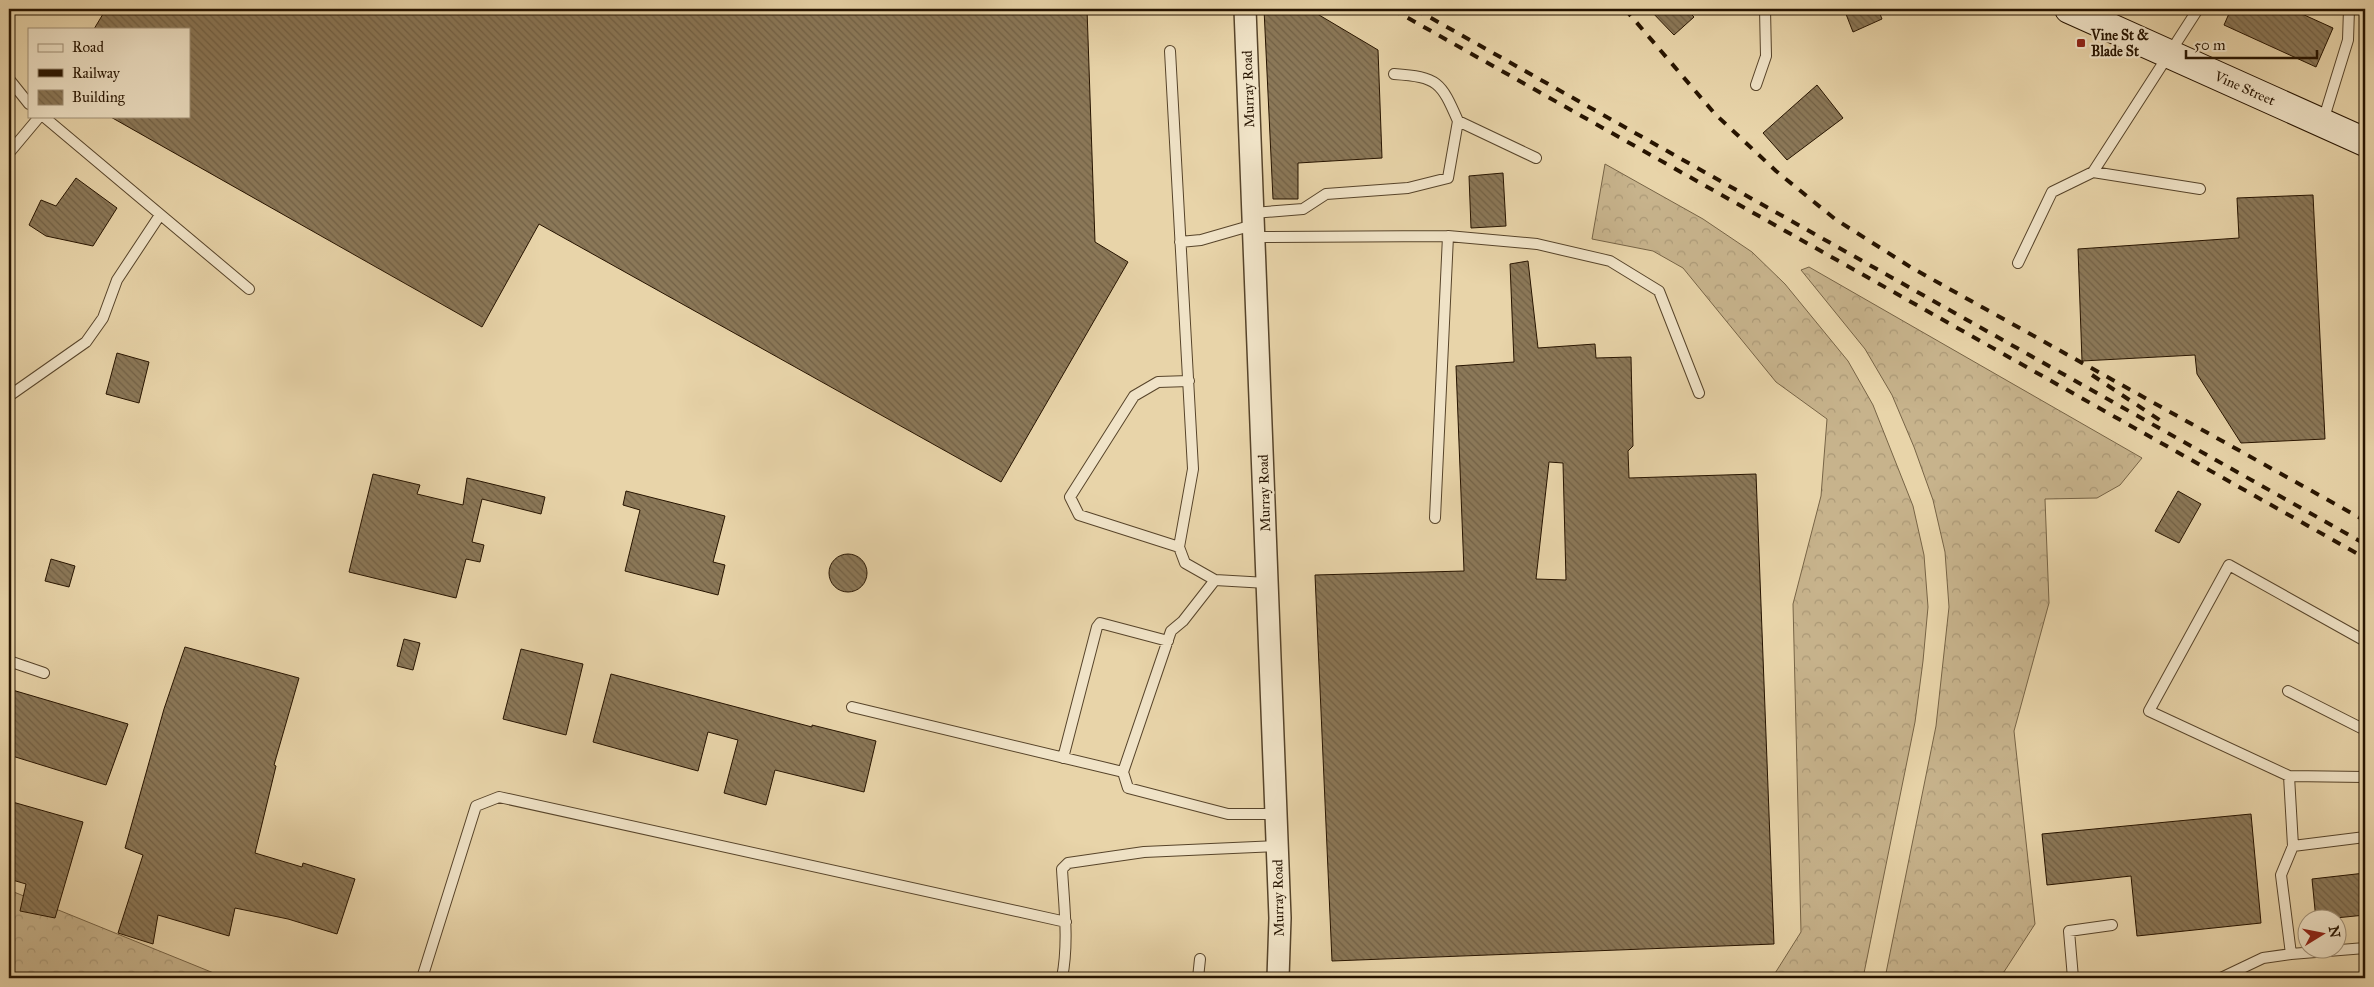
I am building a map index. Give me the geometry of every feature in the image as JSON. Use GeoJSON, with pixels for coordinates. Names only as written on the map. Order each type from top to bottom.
{"type":"FeatureCollection","features":[{"type":"Feature","properties":{"kind":"main road","name":"Vine Street"},"geometry":{"type":"LineString","coordinates":[[2070,9],[2365,142]]}},
{"type":"Feature","properties":{"kind":"street","name":"Murray Road"},"geometry":{"type":"LineString","coordinates":[[1245,9],[1280,918],[1278,978]]}},
{"type":"Feature","properties":{"kind":"lane"},"geometry":{"type":"LineString","coordinates":[[1756,85],[1766,56],[1765,9]]}},
{"type":"Feature","properties":{"kind":"lane"},"geometry":{"type":"LineString","coordinates":[[2018,263],[2052,192],[2093,172],[2198,9]]}},
{"type":"Feature","properties":{"kind":"lane"},"geometry":{"type":"LineString","coordinates":[[2323,123],[2348,40],[2349,9]]}},
{"type":"Feature","properties":{"kind":"lane"},"geometry":{"type":"LineString","coordinates":[[1170,51],[1192,469],[1178,548],[1186,564],[1215,580],[1267,583]]}},
{"type":"Feature","properties":{"kind":"lane"},"geometry":{"type":"LineString","coordinates":[[1180,242],[1201,240],[1303,209],[1326,194],[1408,188],[1448,178],[1458,121],[1446,93],[1425,76],[1394,74]]}},
{"type":"Feature","properties":{"kind":"lane"},"geometry":{"type":"LineString","coordinates":[[9,79],[28,103]]}},
{"type":"Feature","properties":{"kind":"lane"},"geometry":{"type":"LineString","coordinates":[[9,153],[40,118]]}},
{"type":"Feature","properties":{"kind":"lane"},"geometry":{"type":"LineString","coordinates":[[44,118],[249,289]]}},
{"type":"Feature","properties":{"kind":"lane"},"geometry":{"type":"LineString","coordinates":[[1458,121],[1536,158]]}},
{"type":"Feature","properties":{"kind":"lane"},"geometry":{"type":"LineString","coordinates":[[2093,172],[2200,189]]}},
{"type":"Feature","properties":{"kind":"lane"},"geometry":{"type":"LineString","coordinates":[[9,396],[86,342],[103,318],[117,280],[160,215]]}},
{"type":"Feature","properties":{"kind":"lane"},"geometry":{"type":"LineString","coordinates":[[1253,225],[1448,236],[1537,244],[1610,261],[1659,291],[1700,392]]}},
{"type":"Feature","properties":{"kind":"lane"},"geometry":{"type":"LineString","coordinates":[[1435,518],[1448,236]]}},
{"type":"Feature","properties":{"kind":"lane"},"geometry":{"type":"LineString","coordinates":[[1178,548],[1079,515],[1070,497],[1134,396],[1158,382],[1188,381]]}},
{"type":"Feature","properties":{"kind":"lane"},"geometry":{"type":"LineString","coordinates":[[2365,641],[2228,565],[2149,711],[2288,776],[2365,777]]}},
{"type":"Feature","properties":{"kind":"lane"},"geometry":{"type":"LineString","coordinates":[[1215,580],[1183,621],[1171,631],[1123,772],[1128,788],[1228,814],[1276,814]]}},
{"type":"Feature","properties":{"kind":"lane"},"geometry":{"type":"LineString","coordinates":[[1063,758],[1097,627],[1100,623],[1168,641]]}},
{"type":"Feature","properties":{"kind":"lane"},"geometry":{"type":"LineString","coordinates":[[9,661],[44,673]]}},
{"type":"Feature","properties":{"kind":"lane"},"geometry":{"type":"LineString","coordinates":[[2288,691],[2365,730]]}},
{"type":"Feature","properties":{"kind":"lane"},"geometry":{"type":"LineString","coordinates":[[852,707],[1123,772]]}},
{"type":"Feature","properties":{"kind":"lane"},"geometry":{"type":"LineString","coordinates":[[2288,776],[2293,846],[2281,875],[2291,954]]}},
{"type":"Feature","properties":{"kind":"lane"},"geometry":{"type":"LineString","coordinates":[[422,978],[476,806],[499,797],[1066,922]]}},
{"type":"Feature","properties":{"kind":"lane"},"geometry":{"type":"LineString","coordinates":[[2293,846],[2365,837]]}},
{"type":"Feature","properties":{"kind":"lane"},"geometry":{"type":"LineString","coordinates":[[1062,978],[1066,959],[1066,922],[1062,869],[1068,862],[1144,852],[1277,846]]}},
{"type":"Feature","properties":{"kind":"lane"},"geometry":{"type":"LineString","coordinates":[[2073,978],[2068,931],[2112,925]]}},
{"type":"Feature","properties":{"kind":"lane"},"geometry":{"type":"LineString","coordinates":[[2221,978],[2263,958],[2365,948]]}},
{"type":"Feature","properties":{"kind":"lane"},"geometry":{"type":"LineString","coordinates":[[1198,978],[1200,959]]}},
{"type":"Feature","properties":{"kind":"green space"},"geometry":{"type":"Polygon","coordinates":[[[1605,164],[1703,219],[1752,252],[1785,284],[1848,361],[1873,405],[1913,506],[1924,555],[1928,607],[1923,661],[1915,722],[1863,978],[1772,978],[1801,932],[1793,604],[1821,496],[1827,419],[1776,382],[1683,268],[1653,251],[1592,239],[1605,164]]]}},
{"type":"Feature","properties":{"kind":"green space"},"geometry":{"type":"Polygon","coordinates":[[[1809,267],[2142,458],[2120,485],[2097,498],[2045,499],[2049,603],[2014,731],[2035,924],[2000,978],[1885,978],[1936,726],[1949,607],[1945,552],[1933,500],[1914,447],[1892,395],[1865,349],[1801,270],[1809,267]]]}},
{"type":"Feature","properties":{"kind":"green space"},"geometry":{"type":"Polygon","coordinates":[[[9,890],[226,978],[9,978],[9,890]]]}},
{"type":"Feature","properties":{"kind":"building"},"geometry":{"type":"Polygon","coordinates":[[[106,9],[1087,9],[1095,242],[1128,262],[1001,482],[539,224],[482,327],[113,118],[190,118],[190,28],[95,28],[106,9]]]}},
{"type":"Feature","properties":{"kind":"building"},"geometry":{"type":"Polygon","coordinates":[[[1264,9],[1309,9],[1378,50],[1382,158],[1298,163],[1298,199],[1273,199],[1264,9]]]}},
{"type":"Feature","properties":{"kind":"building"},"geometry":{"type":"Polygon","coordinates":[[[1649,9],[1686,9],[1694,17],[1674,35],[1649,9]]]}},
{"type":"Feature","properties":{"kind":"building"},"geometry":{"type":"Polygon","coordinates":[[[1844,9],[1878,9],[1882,19],[1853,32],[1844,9]]]}},
{"type":"Feature","properties":{"kind":"building"},"geometry":{"type":"Polygon","coordinates":[[[2231,9],[2291,9],[2333,28],[2316,67],[2224,25],[2231,9]]]}},
{"type":"Feature","properties":{"kind":"building"},"geometry":{"type":"Polygon","coordinates":[[[1817,85],[1843,118],[1787,160],[1763,133],[1817,85]]]}},
{"type":"Feature","properties":{"kind":"building"},"geometry":{"type":"Polygon","coordinates":[[[1503,173],[1506,226],[1471,228],[1469,176],[1503,173]]]}},
{"type":"Feature","properties":{"kind":"building"},"geometry":{"type":"Polygon","coordinates":[[[76,178],[117,208],[93,246],[46,236],[29,225],[41,200],[56,206],[76,178]]]}},
{"type":"Feature","properties":{"kind":"building"},"geometry":{"type":"Polygon","coordinates":[[[2313,195],[2325,439],[2241,443],[2197,374],[2195,355],[2082,361],[2078,249],[2239,238],[2237,198],[2313,195]]]}},
{"type":"Feature","properties":{"kind":"building"},"geometry":{"type":"Polygon","coordinates":[[[1528,261],[1538,348],[1595,344],[1596,358],[1631,357],[1633,446],[1628,451],[1629,478],[1756,474],[1774,944],[1332,961],[1315,575],[1464,571],[1456,366],[1514,362],[1510,264],[1528,261]],[[1549,462],[1536,579],[1566,580],[1563,463],[1549,462]]]}},
{"type":"Feature","properties":{"kind":"building"},"geometry":{"type":"Polygon","coordinates":[[[117,353],[149,362],[139,403],[106,394],[117,353]]]}},
{"type":"Feature","properties":{"kind":"building"},"geometry":{"type":"Polygon","coordinates":[[[373,474],[420,485],[417,494],[463,505],[467,478],[545,497],[541,514],[482,499],[472,542],[484,545],[480,562],[466,559],[456,598],[349,572],[373,474]]]}},
{"type":"Feature","properties":{"kind":"building"},"geometry":{"type":"Polygon","coordinates":[[[626,491],[725,516],[713,562],[725,565],[718,595],[625,571],[640,510],[623,505],[626,491]]]}},
{"type":"Feature","properties":{"kind":"building"},"geometry":{"type":"Polygon","coordinates":[[[2178,491],[2201,504],[2179,543],[2155,531],[2178,491]]]}},
{"type":"Feature","properties":{"kind":"building"},"geometry":{"type":"Polygon","coordinates":[[[848,554],[862,559],[867,573],[862,587],[848,592],[834,587],[829,573],[834,559],[848,554]]]}},
{"type":"Feature","properties":{"kind":"building"},"geometry":{"type":"Polygon","coordinates":[[[51,559],[75,566],[69,587],[45,581],[51,559]]]}},
{"type":"Feature","properties":{"kind":"building"},"geometry":{"type":"Polygon","coordinates":[[[404,639],[420,643],[413,670],[397,666],[404,639]]]}},
{"type":"Feature","properties":{"kind":"building"},"geometry":{"type":"Polygon","coordinates":[[[185,647],[299,678],[274,765],[276,766],[255,853],[302,867],[303,863],[355,879],[337,934],[288,919],[235,908],[229,936],[158,915],[153,944],[118,933],[143,855],[125,848],[164,709],[185,647]]]}},
{"type":"Feature","properties":{"kind":"building"},"geometry":{"type":"Polygon","coordinates":[[[521,649],[583,664],[566,735],[503,719],[521,649]]]}},
{"type":"Feature","properties":{"kind":"building"},"geometry":{"type":"Polygon","coordinates":[[[611,674],[812,727],[812,725],[876,741],[864,792],[775,770],[766,805],[724,793],[738,740],[708,732],[698,771],[593,742],[611,674]]]}},
{"type":"Feature","properties":{"kind":"building"},"geometry":{"type":"Polygon","coordinates":[[[9,689],[128,724],[106,785],[9,755],[9,689]]]}},
{"type":"Feature","properties":{"kind":"building"},"geometry":{"type":"Polygon","coordinates":[[[9,801],[83,822],[55,918],[20,911],[26,884],[9,879],[9,801]]]}},
{"type":"Feature","properties":{"kind":"building"},"geometry":{"type":"Polygon","coordinates":[[[2251,814],[2261,923],[2137,936],[2131,876],[2047,885],[2042,834],[2251,814]]]}},
{"type":"Feature","properties":{"kind":"building"},"geometry":{"type":"Polygon","coordinates":[[[2365,873],[2365,915],[2346,917],[2346,910],[2315,910],[2312,879],[2365,873]]]}},
{"type":"Feature","properties":{"kind":"railway"},"geometry":{"type":"LineString","coordinates":[[1392,9],[2365,558]]}},
{"type":"Feature","properties":{"kind":"railway"},"geometry":{"type":"LineString","coordinates":[[1415,9],[2365,544]]}},
{"type":"Feature","properties":{"kind":"railway"},"geometry":{"type":"LineString","coordinates":[[1625,9],[1715,114],[1776,171],[1835,219],[1912,268],[2362,519]]}},
{"type":"Feature","properties":{"kind":"railway"},"geometry":{"type":"LineString","coordinates":[[2092,375],[2161,421]]}},
{"type":"Feature","properties":{"kind":"place","name":"Vine St & Blade St"},"geometry":{"type":"Point","coordinates":[2081,43]}}]}
